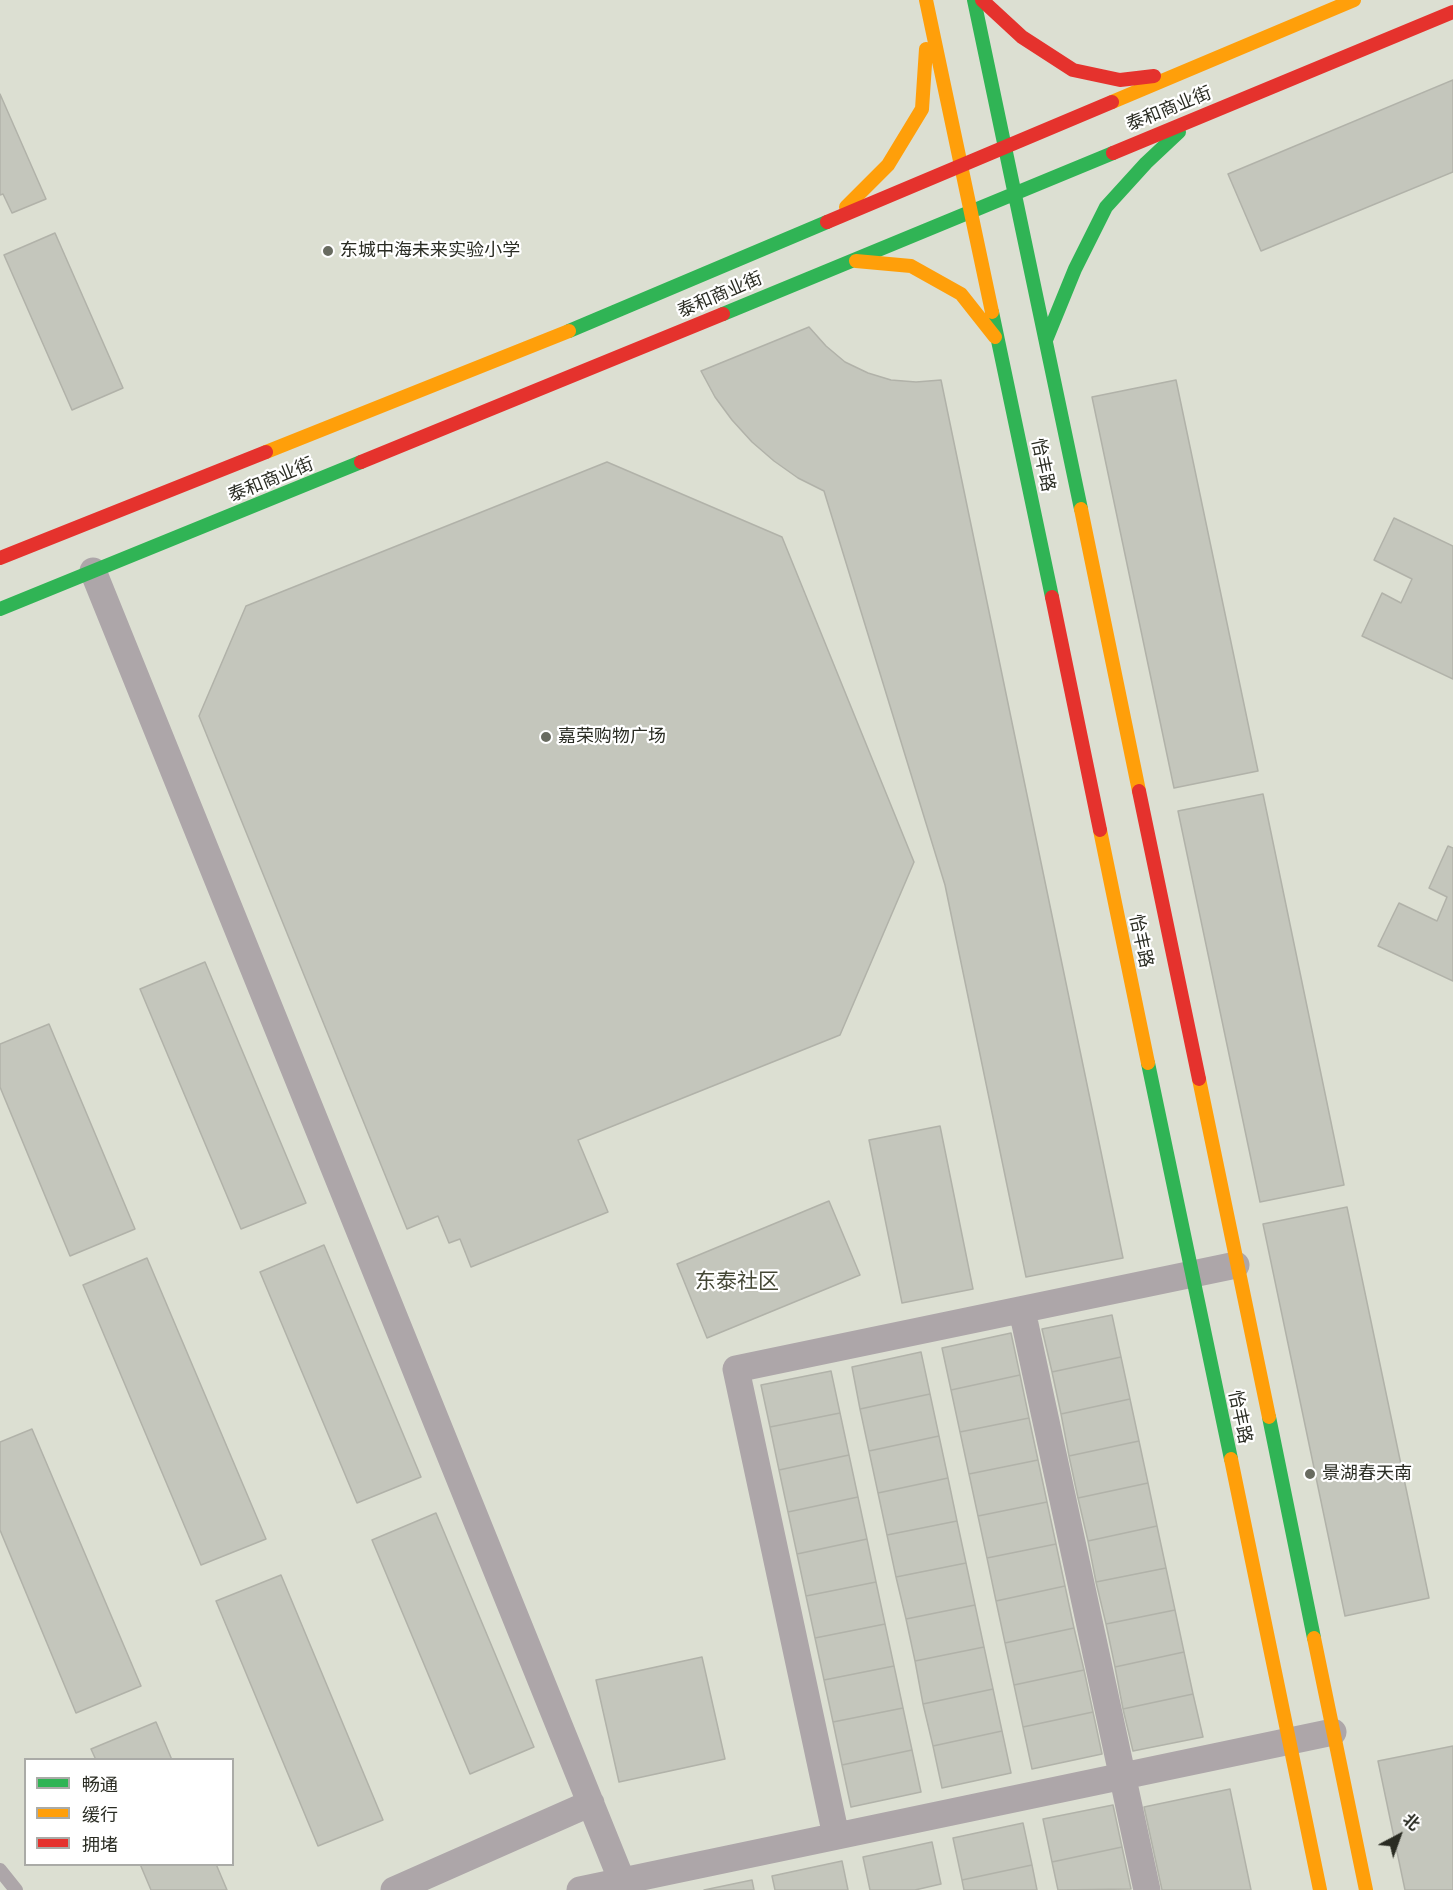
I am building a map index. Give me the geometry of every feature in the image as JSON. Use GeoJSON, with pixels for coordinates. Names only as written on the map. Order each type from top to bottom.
{"type":"FeatureCollection","features":[{"type":"Feature","properties":{"kind":"street","name":"怡丰路"},"geometry":{"type":"LineString","coordinates":[[974,0],[1016,192],[1366,1890]]}},
{"type":"Feature","properties":{"kind":"street"},"geometry":{"type":"LineString","coordinates":[[982,0],[1022,37],[1073,70],[1120,80],[1183,72]]}},
{"type":"Feature","properties":{"kind":"street","name":"泰和商业街"},"geometry":{"type":"LineString","coordinates":[[0,558],[528,348],[1354,0]]}},
{"type":"Feature","properties":{"kind":"street","name":"怡丰路"},"geometry":{"type":"LineString","coordinates":[[927,6],[1320,1890]]}},
{"type":"Feature","properties":{"kind":"street"},"geometry":{"type":"LineString","coordinates":[[834,219],[888,165],[922,109],[927,6]]}},
{"type":"Feature","properties":{"kind":"street","name":"泰和商业街"},"geometry":{"type":"LineString","coordinates":[[0,609],[531,393],[1453,12]]}},
{"type":"Feature","properties":{"kind":"street"},"geometry":{"type":"LineString","coordinates":[[1046,340],[1075,268],[1106,207],[1146,162],[1195,118]]}},
{"type":"Feature","properties":{"kind":"street"},"geometry":{"type":"LineString","coordinates":[[851,260],[911,266],[961,294],[998,341]]}},
{"type":"Feature","properties":{"kind":"street"},"geometry":{"type":"LineString","coordinates":[[93,571],[622,1881]]}},
{"type":"Feature","properties":{"kind":"street"},"geometry":{"type":"LineString","coordinates":[[836,1836],[736,1369],[1236,1265]]}},
{"type":"Feature","properties":{"kind":"street"},"geometry":{"type":"LineString","coordinates":[[1022,1310],[1147,1890]]}},
{"type":"Feature","properties":{"kind":"street"},"geometry":{"type":"LineString","coordinates":[[580,1890],[1333,1732]]}},
{"type":"Feature","properties":{"kind":"street"},"geometry":{"type":"LineString","coordinates":[[393,1890],[591,1803]]}},
{"type":"Feature","properties":{"kind":"lane"},"geometry":{"type":"LineString","coordinates":[[0,1870],[16,1890]]}},
{"type":"Feature","properties":{"kind":"building"},"geometry":{"type":"Polygon","coordinates":[[[1453,80],[1453,172],[1261,251],[1228,174],[1453,80]]]}},
{"type":"Feature","properties":{"kind":"building"},"geometry":{"type":"Polygon","coordinates":[[[0,94],[46,199],[12,213],[3,194],[0,195],[0,94]]]}},
{"type":"Feature","properties":{"kind":"building"},"geometry":{"type":"Polygon","coordinates":[[[55,233],[123,388],[72,410],[4,255],[55,233]]]}},
{"type":"Feature","properties":{"kind":"building"},"geometry":{"type":"Polygon","coordinates":[[[809,327],[845,362],[868,373],[891,380],[916,382],[941,380],[1123,1258],[1026,1277],[945,885],[824,491],[798,478],[752,442],[715,397],[701,371],[809,327]]]}},
{"type":"Feature","properties":{"kind":"building"},"geometry":{"type":"Polygon","coordinates":[[[1176,380],[1258,771],[1174,788],[1092,397],[1176,380]]]}},
{"type":"Feature","properties":{"kind":"building","name":"嘉荣购物广场"},"geometry":{"type":"Polygon","coordinates":[[[607,462],[782,537],[914,862],[840,1035],[578,1140],[608,1212],[471,1267],[460,1239],[449,1243],[438,1216],[407,1229],[199,716],[246,606],[607,462]]]}},
{"type":"Feature","properties":{"kind":"building"},"geometry":{"type":"Polygon","coordinates":[[[1394,518],[1453,546],[1453,679],[1362,636],[1382,593],[1401,603],[1412,579],[1374,560],[1394,518]]]}},
{"type":"Feature","properties":{"kind":"building"},"geometry":{"type":"Polygon","coordinates":[[[1263,794],[1344,1185],[1260,1202],[1178,811],[1263,794]]]}},
{"type":"Feature","properties":{"kind":"building"},"geometry":{"type":"Polygon","coordinates":[[[1448,846],[1453,848],[1453,981],[1378,946],[1399,903],[1437,921],[1447,897],[1429,888],[1448,846]]]}},
{"type":"Feature","properties":{"kind":"building"},"geometry":{"type":"Polygon","coordinates":[[[205,962],[306,1203],[241,1229],[140,989],[205,962]]]}},
{"type":"Feature","properties":{"kind":"building"},"geometry":{"type":"Polygon","coordinates":[[[49,1024],[135,1229],[70,1256],[0,1087],[0,1044],[49,1024]]]}},
{"type":"Feature","properties":{"kind":"building"},"geometry":{"type":"Polygon","coordinates":[[[940,1126],[973,1289],[902,1303],[869,1140],[940,1126]]]}},
{"type":"Feature","properties":{"kind":"building"},"geometry":{"type":"Polygon","coordinates":[[[829,1201],[860,1275],[707,1338],[677,1264],[829,1201]]]}},
{"type":"Feature","properties":{"kind":"building"},"geometry":{"type":"Polygon","coordinates":[[[1347,1207],[1429,1598],[1345,1616],[1263,1224],[1347,1207]]]}},
{"type":"Feature","properties":{"kind":"building"},"geometry":{"type":"Polygon","coordinates":[[[324,1245],[421,1477],[357,1503],[260,1272],[324,1245]]]}},
{"type":"Feature","properties":{"kind":"building"},"geometry":{"type":"Polygon","coordinates":[[[147,1258],[266,1539],[201,1565],[83,1285],[147,1258]]]}},
{"type":"Feature","properties":{"kind":"building"},"geometry":{"type":"Polygon","coordinates":[[[1112,1315],[1121,1357],[1052,1372],[1042,1329],[1112,1315]]]}},
{"type":"Feature","properties":{"kind":"building"},"geometry":{"type":"Polygon","coordinates":[[[1011,1333],[1020,1375],[951,1390],[942,1348],[1011,1333]]]}},
{"type":"Feature","properties":{"kind":"building"},"geometry":{"type":"Polygon","coordinates":[[[921,1352],[930,1394],[860,1409],[852,1367],[921,1352]]]}},
{"type":"Feature","properties":{"kind":"building"},"geometry":{"type":"Polygon","coordinates":[[[1121,1357],[1130,1399],[1061,1414],[1052,1372],[1121,1357]]]}},
{"type":"Feature","properties":{"kind":"building"},"geometry":{"type":"Polygon","coordinates":[[[831,1371],[840,1413],[770,1427],[761,1385],[831,1371]]]}},
{"type":"Feature","properties":{"kind":"building"},"geometry":{"type":"Polygon","coordinates":[[[1020,1375],[1029,1418],[960,1432],[951,1390],[1020,1375]]]}},
{"type":"Feature","properties":{"kind":"building"},"geometry":{"type":"Polygon","coordinates":[[[930,1394],[939,1436],[869,1451],[860,1409],[930,1394]]]}},
{"type":"Feature","properties":{"kind":"building"},"geometry":{"type":"Polygon","coordinates":[[[1130,1399],[1139,1441],[1069,1456],[1061,1414],[1130,1399]]]}},
{"type":"Feature","properties":{"kind":"building"},"geometry":{"type":"Polygon","coordinates":[[[840,1413],[849,1455],[779,1470],[770,1427],[840,1413]]]}},
{"type":"Feature","properties":{"kind":"building"},"geometry":{"type":"Polygon","coordinates":[[[1029,1418],[1038,1460],[969,1474],[960,1432],[1029,1418]]]}},
{"type":"Feature","properties":{"kind":"building"},"geometry":{"type":"Polygon","coordinates":[[[32,1429],[141,1686],[76,1713],[0,1530],[0,1442],[32,1429]]]}},
{"type":"Feature","properties":{"kind":"building"},"geometry":{"type":"Polygon","coordinates":[[[939,1436],[948,1478],[878,1493],[869,1451],[939,1436]]]}},
{"type":"Feature","properties":{"kind":"building"},"geometry":{"type":"Polygon","coordinates":[[[1139,1441],[1148,1483],[1078,1498],[1069,1456],[1139,1441]]]}},
{"type":"Feature","properties":{"kind":"building"},"geometry":{"type":"Polygon","coordinates":[[[849,1455],[858,1497],[788,1512],[779,1470],[849,1455]]]}},
{"type":"Feature","properties":{"kind":"building"},"geometry":{"type":"Polygon","coordinates":[[[1038,1460],[1047,1502],[978,1516],[969,1474],[1038,1460]]]}},
{"type":"Feature","properties":{"kind":"building"},"geometry":{"type":"Polygon","coordinates":[[[948,1478],[957,1521],[887,1535],[878,1493],[948,1478]]]}},
{"type":"Feature","properties":{"kind":"building"},"geometry":{"type":"Polygon","coordinates":[[[1148,1483],[1157,1526],[1088,1541],[1078,1498],[1148,1483]]]}},
{"type":"Feature","properties":{"kind":"building"},"geometry":{"type":"Polygon","coordinates":[[[858,1497],[867,1539],[797,1554],[788,1512],[858,1497]]]}},
{"type":"Feature","properties":{"kind":"building"},"geometry":{"type":"Polygon","coordinates":[[[1047,1502],[1056,1544],[987,1558],[978,1516],[1047,1502]]]}},
{"type":"Feature","properties":{"kind":"building"},"geometry":{"type":"Polygon","coordinates":[[[436,1513],[534,1747],[470,1774],[372,1540],[436,1513]]]}},
{"type":"Feature","properties":{"kind":"building"},"geometry":{"type":"Polygon","coordinates":[[[957,1521],[966,1563],[896,1577],[887,1535],[957,1521]]]}},
{"type":"Feature","properties":{"kind":"building"},"geometry":{"type":"Polygon","coordinates":[[[1157,1526],[1166,1568],[1096,1582],[1088,1541],[1157,1526]]]}},
{"type":"Feature","properties":{"kind":"building"},"geometry":{"type":"Polygon","coordinates":[[[867,1539],[876,1582],[806,1596],[797,1554],[867,1539]]]}},
{"type":"Feature","properties":{"kind":"building"},"geometry":{"type":"Polygon","coordinates":[[[1056,1544],[1065,1586],[996,1601],[987,1558],[1056,1544]]]}},
{"type":"Feature","properties":{"kind":"building"},"geometry":{"type":"Polygon","coordinates":[[[966,1563],[975,1605],[906,1619],[896,1577],[966,1563]]]}},
{"type":"Feature","properties":{"kind":"building"},"geometry":{"type":"Polygon","coordinates":[[[1166,1568],[1175,1610],[1106,1624],[1096,1582],[1166,1568]]]}},
{"type":"Feature","properties":{"kind":"building"},"geometry":{"type":"Polygon","coordinates":[[[281,1575],[383,1820],[318,1846],[216,1601],[281,1575]]]}},
{"type":"Feature","properties":{"kind":"building"},"geometry":{"type":"Polygon","coordinates":[[[876,1582],[885,1624],[815,1638],[806,1596],[876,1582]]]}},
{"type":"Feature","properties":{"kind":"building"},"geometry":{"type":"Polygon","coordinates":[[[1065,1586],[1074,1628],[1005,1643],[996,1601],[1065,1586]]]}},
{"type":"Feature","properties":{"kind":"building"},"geometry":{"type":"Polygon","coordinates":[[[975,1605],[984,1647],[915,1661],[906,1619],[975,1605]]]}},
{"type":"Feature","properties":{"kind":"building"},"geometry":{"type":"Polygon","coordinates":[[[1175,1610],[1184,1652],[1115,1667],[1106,1624],[1175,1610]]]}},
{"type":"Feature","properties":{"kind":"building"},"geometry":{"type":"Polygon","coordinates":[[[885,1624],[894,1666],[824,1680],[815,1638],[885,1624]]]}},
{"type":"Feature","properties":{"kind":"building"},"geometry":{"type":"Polygon","coordinates":[[[1074,1628],[1084,1670],[1014,1685],[1005,1643],[1074,1628]]]}},
{"type":"Feature","properties":{"kind":"building"},"geometry":{"type":"Polygon","coordinates":[[[984,1647],[993,1689],[923,1704],[915,1661],[984,1647]]]}},
{"type":"Feature","properties":{"kind":"building"},"geometry":{"type":"Polygon","coordinates":[[[1184,1652],[1193,1694],[1123,1709],[1115,1667],[1184,1652]]]}},
{"type":"Feature","properties":{"kind":"building"},"geometry":{"type":"Polygon","coordinates":[[[702,1657],[725,1759],[619,1782],[596,1680],[702,1657]]]}},
{"type":"Feature","properties":{"kind":"building"},"geometry":{"type":"Polygon","coordinates":[[[894,1666],[903,1708],[833,1722],[824,1680],[894,1666]]]}},
{"type":"Feature","properties":{"kind":"building"},"geometry":{"type":"Polygon","coordinates":[[[1084,1670],[1093,1712],[1023,1727],[1014,1685],[1084,1670]]]}},
{"type":"Feature","properties":{"kind":"building"},"geometry":{"type":"Polygon","coordinates":[[[993,1689],[1002,1731],[933,1746],[923,1704],[993,1689]]]}},
{"type":"Feature","properties":{"kind":"building"},"geometry":{"type":"Polygon","coordinates":[[[1193,1694],[1203,1737],[1133,1751],[1123,1709],[1193,1694]]]}},
{"type":"Feature","properties":{"kind":"building"},"geometry":{"type":"Polygon","coordinates":[[[903,1708],[912,1750],[842,1765],[833,1722],[903,1708]]]}},
{"type":"Feature","properties":{"kind":"building"},"geometry":{"type":"Polygon","coordinates":[[[1093,1712],[1102,1754],[1032,1769],[1023,1727],[1093,1712]]]}},
{"type":"Feature","properties":{"kind":"building"},"geometry":{"type":"Polygon","coordinates":[[[156,1722],[171,1758],[95,1758],[91,1749],[156,1722]]]}},
{"type":"Feature","properties":{"kind":"building"},"geometry":{"type":"Polygon","coordinates":[[[1002,1731],[1011,1773],[942,1788],[933,1746],[1002,1731]]]}},
{"type":"Feature","properties":{"kind":"building"},"geometry":{"type":"Polygon","coordinates":[[[1453,1746],[1453,1890],[1405,1890],[1378,1761],[1453,1746]]]}},
{"type":"Feature","properties":{"kind":"building"},"geometry":{"type":"Polygon","coordinates":[[[912,1750],[921,1792],[851,1807],[842,1765],[912,1750]]]}},
{"type":"Feature","properties":{"kind":"building"},"geometry":{"type":"Polygon","coordinates":[[[1230,1789],[1251,1890],[1162,1890],[1144,1807],[1230,1789]]]}},
{"type":"Feature","properties":{"kind":"building"},"geometry":{"type":"Polygon","coordinates":[[[1113,1805],[1122,1847],[1052,1862],[1043,1819],[1113,1805]]]}},
{"type":"Feature","properties":{"kind":"building"},"geometry":{"type":"Polygon","coordinates":[[[1023,1823],[1032,1865],[962,1880],[953,1838],[1023,1823]]]}},
{"type":"Feature","properties":{"kind":"building"},"geometry":{"type":"Polygon","coordinates":[[[932,1842],[941,1884],[915,1890],[870,1890],[863,1857],[932,1842]]]}},
{"type":"Feature","properties":{"kind":"building"},"geometry":{"type":"Polygon","coordinates":[[[1122,1847],[1131,1889],[1058,1890],[1052,1862],[1122,1847]]]}},
{"type":"Feature","properties":{"kind":"building"},"geometry":{"type":"Polygon","coordinates":[[[842,1861],[848,1890],[775,1890],[772,1876],[842,1861]]]}},
{"type":"Feature","properties":{"kind":"building"},"geometry":{"type":"Polygon","coordinates":[[[1032,1865],[1037,1890],[964,1890],[962,1880],[1032,1865]]]}},
{"type":"Feature","properties":{"kind":"building"},"geometry":{"type":"Polygon","coordinates":[[[141,1866],[217,1866],[227,1890],[151,1890],[141,1866]]]}},
{"type":"Feature","properties":{"kind":"building"},"geometry":{"type":"Polygon","coordinates":[[[752,1880],[754,1890],[704,1890],[752,1880]]]}},
{"type":"Feature","properties":{"kind":"traffic: fast"},"geometry":{"type":"LineString","coordinates":[[974,0],[1081,509]]}},
{"type":"Feature","properties":{"kind":"traffic: fast"},"geometry":{"type":"LineString","coordinates":[[1046,340],[1075,269],[1106,207],[1146,163],[1179,132]]}},
{"type":"Feature","properties":{"kind":"traffic: fast"},"geometry":{"type":"LineString","coordinates":[[723,314],[1113,153]]}},
{"type":"Feature","properties":{"kind":"traffic: fast"},"geometry":{"type":"LineString","coordinates":[[569,331],[827,222]]}},
{"type":"Feature","properties":{"kind":"traffic: fast"},"geometry":{"type":"LineString","coordinates":[[992,312],[1052,597]]}},
{"type":"Feature","properties":{"kind":"traffic: fast"},"geometry":{"type":"LineString","coordinates":[[0,609],[361,462]]}},
{"type":"Feature","properties":{"kind":"traffic: fast"},"geometry":{"type":"LineString","coordinates":[[1148,1063],[1231,1459]]}},
{"type":"Feature","properties":{"kind":"traffic: fast"},"geometry":{"type":"LineString","coordinates":[[1269,1417],[1314,1638]]}},
{"type":"Feature","properties":{"kind":"traffic: slow"},"geometry":{"type":"LineString","coordinates":[[926,0],[992,312]]}},
{"type":"Feature","properties":{"kind":"traffic: slow"},"geometry":{"type":"LineString","coordinates":[[1112,102],[1354,0]]}},
{"type":"Feature","properties":{"kind":"traffic: slow"},"geometry":{"type":"LineString","coordinates":[[846,207],[888,165],[922,109],[926,49]]}},
{"type":"Feature","properties":{"kind":"traffic: slow"},"geometry":{"type":"LineString","coordinates":[[856,261],[911,266],[961,294],[995,337]]}},
{"type":"Feature","properties":{"kind":"traffic: slow"},"geometry":{"type":"LineString","coordinates":[[266,452],[569,331]]}},
{"type":"Feature","properties":{"kind":"traffic: slow"},"geometry":{"type":"LineString","coordinates":[[1081,509],[1139,791]]}},
{"type":"Feature","properties":{"kind":"traffic: slow"},"geometry":{"type":"LineString","coordinates":[[1100,830],[1148,1063]]}},
{"type":"Feature","properties":{"kind":"traffic: slow"},"geometry":{"type":"LineString","coordinates":[[1199,1079],[1269,1417]]}},
{"type":"Feature","properties":{"kind":"traffic: slow"},"geometry":{"type":"LineString","coordinates":[[1231,1459],[1320,1890]]}},
{"type":"Feature","properties":{"kind":"traffic: slow"},"geometry":{"type":"LineString","coordinates":[[1314,1638],[1366,1890]]}},
{"type":"Feature","properties":{"kind":"traffic: jam"},"geometry":{"type":"LineString","coordinates":[[982,0],[1022,37],[1073,70],[1120,80],[1154,76]]}},
{"type":"Feature","properties":{"kind":"traffic: jam"},"geometry":{"type":"LineString","coordinates":[[1113,153],[1453,12]]}},
{"type":"Feature","properties":{"kind":"traffic: jam"},"geometry":{"type":"LineString","coordinates":[[827,222],[1112,102]]}},
{"type":"Feature","properties":{"kind":"traffic: jam"},"geometry":{"type":"LineString","coordinates":[[361,462],[723,314]]}},
{"type":"Feature","properties":{"kind":"traffic: jam"},"geometry":{"type":"LineString","coordinates":[[0,558],[266,452]]}},
{"type":"Feature","properties":{"kind":"traffic: jam"},"geometry":{"type":"LineString","coordinates":[[1052,597],[1100,830]]}},
{"type":"Feature","properties":{"kind":"traffic: jam"},"geometry":{"type":"LineString","coordinates":[[1139,791],[1199,1079]]}},
{"type":"Feature","properties":{"kind":"place","name":"东城中海未来实验小学"},"geometry":{"type":"Point","coordinates":[328,251]}},
{"type":"Feature","properties":{"kind":"place","name":"嘉荣购物广场"},"geometry":{"type":"Point","coordinates":[546,737]}},
{"type":"Feature","properties":{"kind":"place","name":"景湖春天南"},"geometry":{"type":"Point","coordinates":[1310,1474]}},
{"type":"Feature","properties":{"kind":"district","name":"东泰社区"},"geometry":{"type":"Point","coordinates":[737,1282]}}]}
